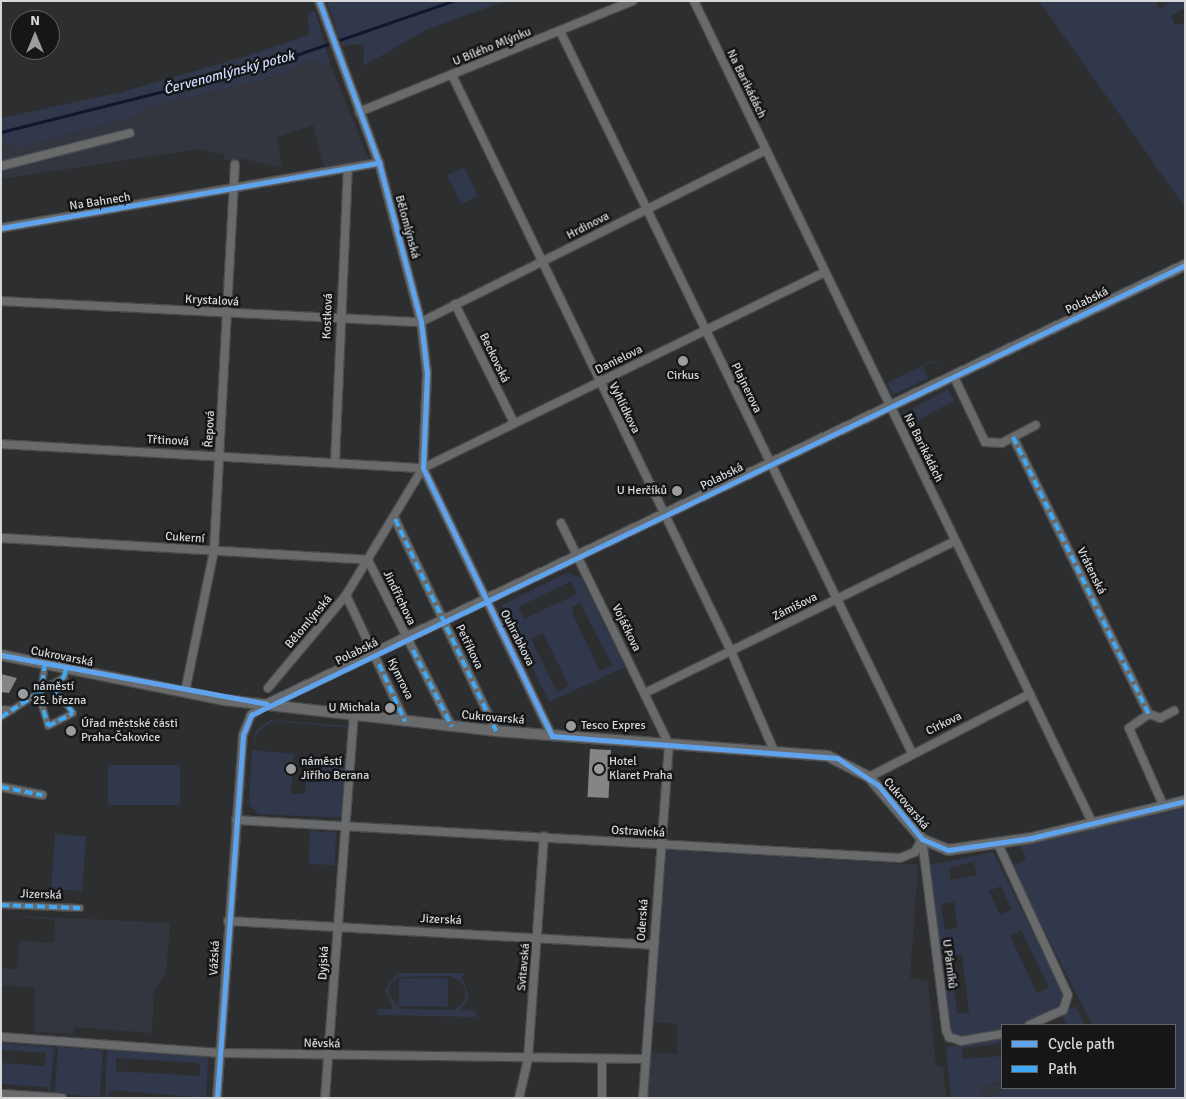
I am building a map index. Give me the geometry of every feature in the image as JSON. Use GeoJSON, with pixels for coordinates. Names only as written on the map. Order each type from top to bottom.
{"type":"FeatureCollection","features":[{"type":"Feature","properties":{"kind":"street","name":"Bělomlýnská"},"geometry":{"type":"LineString","coordinates":[[268,688],[346,595],[395,519],[424,468],[427,373],[421,322],[379,163],[330,37],[319,1]]}},
{"type":"Feature","properties":{"kind":"street","name":"U Bílého Mlýnku"},"geometry":{"type":"LineString","coordinates":[[359,112],[632,1]]}},
{"type":"Feature","properties":{"kind":"street","name":"Na Barikádách"},"geometry":{"type":"LineString","coordinates":[[694,1],[1093,824]]}},
{"type":"Feature","properties":{"kind":"street","name":"Plajnerova"},"geometry":{"type":"LineString","coordinates":[[560,31],[912,753]]}},
{"type":"Feature","properties":{"kind":"street","name":"Vyhlídkova"},"geometry":{"type":"LineString","coordinates":[[452,75],[599,382],[731,651],[774,751]]}},
{"type":"Feature","properties":{"kind":"street"},"geometry":{"type":"LineString","coordinates":[[1,166],[130,133]]}},
{"type":"Feature","properties":{"kind":"street","name":"Hrdinova"},"geometry":{"type":"LineString","coordinates":[[421,322],[766,150]]}},
{"type":"Feature","properties":{"kind":"street","name":"Na Bahnech"},"geometry":{"type":"LineString","coordinates":[[1,228],[348,171],[379,163]]}},
{"type":"Feature","properties":{"kind":"street","name":"Řepová"},"geometry":{"type":"LineString","coordinates":[[185,692],[214,551],[235,165]]}},
{"type":"Feature","properties":{"kind":"street","name":"Kostková"},"geometry":{"type":"LineString","coordinates":[[335,463],[339,318],[348,171]]}},
{"type":"Feature","properties":{"kind":"street","name":"Polabská"},"geometry":{"type":"LineString","coordinates":[[267,704],[407,639],[1185,265]]}},
{"type":"Feature","properties":{"kind":"street","name":"Danielova"},"geometry":{"type":"LineString","coordinates":[[424,468],[825,272]]}},
{"type":"Feature","properties":{"kind":"street","name":"Krystalová"},"geometry":{"type":"LineString","coordinates":[[1,301],[421,322]]}},
{"type":"Feature","properties":{"kind":"street","name":"Beckovská"},"geometry":{"type":"LineString","coordinates":[[455,304],[514,423]]}},
{"type":"Feature","properties":{"kind":"street"},"geometry":{"type":"LineString","coordinates":[[954,377],[985,442],[993,445],[1036,425]]}},
{"type":"Feature","properties":{"kind":"street","name":"Vrátenská"},"geometry":{"type":"LineString","coordinates":[[1013,437],[1148,714]]}},
{"type":"Feature","properties":{"kind":"street","name":"Třtinová"},"geometry":{"type":"LineString","coordinates":[[1,444],[424,468]]}},
{"type":"Feature","properties":{"kind":"street","name":"Ouhrabkova"},"geometry":{"type":"LineString","coordinates":[[424,468],[552,736]]}},
{"type":"Feature","properties":{"kind":"street","name":"Petříkova"},"geometry":{"type":"LineString","coordinates":[[395,519],[445,620],[496,731]]}},
{"type":"Feature","properties":{"kind":"street","name":"Vojáčkova"},"geometry":{"type":"LineString","coordinates":[[562,523],[669,744]]}},
{"type":"Feature","properties":{"kind":"street","name":"Cukerní"},"geometry":{"type":"LineString","coordinates":[[1,538],[368,560]]}},
{"type":"Feature","properties":{"kind":"street","name":"Zámišova"},"geometry":{"type":"LineString","coordinates":[[645,693],[955,541]]}},
{"type":"Feature","properties":{"kind":"street","name":"Jindřichova"},"geometry":{"type":"LineString","coordinates":[[368,560],[452,726]]}},
{"type":"Feature","properties":{"kind":"street","name":"Kymrova"},"geometry":{"type":"LineString","coordinates":[[346,595],[404,721]]}},
{"type":"Feature","properties":{"kind":"street","name":"Cukrovarská"},"geometry":{"type":"LineString","coordinates":[[1,655],[185,692],[404,721],[552,736],[774,751],[837,758],[869,776],[922,839],[939,848],[956,850],[998,844],[1093,824],[1185,801]]}},
{"type":"Feature","properties":{"kind":"street"},"geometry":{"type":"LineString","coordinates":[[45,663],[40,691],[48,726],[72,715],[73,711],[51,684]]}},
{"type":"Feature","properties":{"kind":"street"},"geometry":{"type":"LineString","coordinates":[[1,717],[51,684],[64,678],[66,668]]}},
{"type":"Feature","properties":{"kind":"street","name":"Církova"},"geometry":{"type":"LineString","coordinates":[[869,776],[1030,694]]}},
{"type":"Feature","properties":{"kind":"street"},"geometry":{"type":"LineString","coordinates":[[267,704],[251,715],[244,727],[236,820],[343,828],[354,714]]}},
{"type":"Feature","properties":{"kind":"street"},"geometry":{"type":"LineString","coordinates":[[1,709],[13,710]]}},
{"type":"Feature","properties":{"kind":"street"},"geometry":{"type":"LineString","coordinates":[[1164,807],[1130,733],[1132,724],[1148,714],[1160,718],[1174,712]]}},
{"type":"Feature","properties":{"kind":"street","name":"Oderská"},"geometry":{"type":"LineString","coordinates":[[643,1098],[643,1059],[669,744]]}},
{"type":"Feature","properties":{"kind":"street"},"geometry":{"type":"LineString","coordinates":[[1,787],[42,795]]}},
{"type":"Feature","properties":{"kind":"street","name":"Vážská"},"geometry":{"type":"LineString","coordinates":[[217,1098],[236,820]]}},
{"type":"Feature","properties":{"kind":"street","name":"Ostravická"},"geometry":{"type":"LineString","coordinates":[[343,828],[544,837],[900,858],[915,852],[922,839]]}},
{"type":"Feature","properties":{"kind":"street","name":"Dyjská"},"geometry":{"type":"LineString","coordinates":[[325,1098],[330,1056],[343,828]]}},
{"type":"Feature","properties":{"kind":"street","name":"Svitavská"},"geometry":{"type":"LineString","coordinates":[[519,1098],[528,1059],[544,837]]}},
{"type":"Feature","properties":{"kind":"street","name":"U Párníků"},"geometry":{"type":"LineString","coordinates":[[922,839],[946,1030],[949,1036],[961,1041],[1001,1034]]}},
{"type":"Feature","properties":{"kind":"street"},"geometry":{"type":"LineString","coordinates":[[998,844],[1068,995],[1063,1010],[1031,1024]]}},
{"type":"Feature","properties":{"kind":"street","name":"Jizerská"},"geometry":{"type":"LineString","coordinates":[[1,905],[80,908]]}},
{"type":"Feature","properties":{"kind":"street","name":"Jizerská"},"geometry":{"type":"LineString","coordinates":[[228,921],[538,937],[652,945]]}},
{"type":"Feature","properties":{"kind":"street","name":"Něvská"},"geometry":{"type":"LineString","coordinates":[[1,1037],[220,1053],[528,1059],[643,1059]]}},
{"type":"Feature","properties":{"kind":"street"},"geometry":{"type":"LineString","coordinates":[[602,1060],[602,1098]]}},
{"type":"Feature","properties":{"kind":"street"},"geometry":{"type":"LineString","coordinates":[[1,1094],[62,1098]]}},
{"type":"Feature","properties":{"kind":"shaded area"},"geometry":{"type":"Polygon","coordinates":[[[327,1],[505,1],[428,29],[363,66],[364,44],[342,46],[327,1]]]}},
{"type":"Feature","properties":{"kind":"shaded area"},"geometry":{"type":"Polygon","coordinates":[[[1039,1],[1155,1],[1160,9],[1170,1],[1185,1],[1185,8],[1171,16],[1175,24],[1185,24],[1185,207],[1039,1]]]}},
{"type":"Feature","properties":{"kind":"shaded area"},"geometry":{"type":"Polygon","coordinates":[[[315,11],[330,63],[310,62],[263,80],[143,108],[139,115],[19,148],[1,143],[1,118],[118,93],[240,58],[309,35],[308,13],[315,11]]]}},
{"type":"Feature","properties":{"kind":"shaded area"},"geometry":{"type":"Polygon","coordinates":[[[311,62],[330,63],[370,163],[325,170],[313,125],[277,137],[282,168],[244,159],[225,160],[224,155],[199,149],[1,179],[1,143],[24,147],[139,115],[143,108],[263,80],[311,62]]]}},
{"type":"Feature","properties":{"kind":"shaded area"},"geometry":{"type":"Polygon","coordinates":[[[464,167],[478,196],[461,204],[447,175],[464,167]]]}},
{"type":"Feature","properties":{"kind":"shaded area"},"geometry":{"type":"Polygon","coordinates":[[[934,360],[940,373],[934,362],[923,367],[928,378],[893,395],[887,383],[934,360]]]}},
{"type":"Feature","properties":{"kind":"shaded area"},"geometry":{"type":"Polygon","coordinates":[[[948,389],[954,400],[909,426],[903,414],[948,389]]]}},
{"type":"Feature","properties":{"kind":"shaded area"},"geometry":{"type":"Polygon","coordinates":[[[567,573],[581,578],[625,667],[549,702],[502,605],[567,573]],[[571,581],[518,607],[524,619],[577,594],[571,581]],[[580,603],[572,607],[573,615],[600,671],[612,665],[580,603]],[[543,633],[531,639],[557,692],[569,686],[543,633]]]}},
{"type":"Feature","properties":{"kind":"shaded area"},"geometry":{"type":"Polygon","coordinates":[[[270,720],[350,726],[350,728],[273,721],[259,731],[253,744],[256,731],[270,720]]]}},
{"type":"Feature","properties":{"kind":"shaded area"},"geometry":{"type":"Polygon","coordinates":[[[252,750],[294,754],[291,794],[305,794],[308,755],[345,759],[344,818],[259,814],[249,805],[252,750]]]}},
{"type":"Feature","properties":{"kind":"shaded area"},"geometry":{"type":"Polygon","coordinates":[[[108,765],[180,765],[180,805],[108,805],[108,765]]]}},
{"type":"Feature","properties":{"kind":"shaded area"},"geometry":{"type":"Polygon","coordinates":[[[1185,808],[1185,1098],[986,1098],[1008,1089],[1176,1089],[1176,1024],[1091,1024],[1012,866],[1026,860],[1021,846],[1185,808]]]}},
{"type":"Feature","properties":{"kind":"shaded area"},"geometry":{"type":"Polygon","coordinates":[[[310,831],[336,832],[335,865],[309,864],[310,831]]]}},
{"type":"Feature","properties":{"kind":"shaded area"},"geometry":{"type":"Polygon","coordinates":[[[55,834],[86,836],[82,891],[51,889],[55,834]]]}},
{"type":"Feature","properties":{"kind":"shaded area"},"geometry":{"type":"Polygon","coordinates":[[[665,850],[918,865],[910,978],[928,981],[936,1066],[943,1067],[946,1097],[991,1081],[993,1085],[1001,1081],[1001,1089],[1008,1089],[986,1098],[649,1098],[649,1052],[677,1054],[677,1024],[651,1022],[665,850]]]}},
{"type":"Feature","properties":{"kind":"shaded area"},"geometry":{"type":"Polygon","coordinates":[[[993,852],[1064,996],[1063,1003],[1024,1024],[1001,1024],[1001,1031],[959,1040],[949,1032],[930,865],[993,852]],[[974,862],[949,868],[951,880],[977,875],[974,862]],[[1001,886],[989,891],[1000,915],[1012,909],[1001,886]],[[954,902],[941,904],[945,930],[957,928],[954,902]],[[1021,930],[1010,936],[1037,993],[1049,988],[1021,930]],[[962,954],[950,956],[957,1014],[969,1012],[962,954]]]}},
{"type":"Feature","properties":{"kind":"shaded area"},"geometry":{"type":"Polygon","coordinates":[[[3,915],[170,923],[166,974],[154,991],[152,1033],[74,1027],[73,1034],[34,1032],[35,988],[1,985],[1,968],[17,969],[19,941],[54,943],[55,920],[3,915]]]}},
{"type":"Feature","properties":{"kind":"shaded area"},"geometry":{"type":"Polygon","coordinates":[[[398,973],[465,973],[462,977],[469,996],[461,1010],[476,1011],[476,1017],[377,1015],[378,1009],[393,1009],[385,989],[398,973]],[[450,976],[399,977],[390,985],[389,996],[402,1009],[454,1010],[464,1001],[466,991],[461,981],[450,976]]]}},
{"type":"Feature","properties":{"kind":"shaded area"},"geometry":{"type":"Polygon","coordinates":[[[399,978],[448,979],[448,1007],[399,1006],[399,978]]]}},
{"type":"Feature","properties":{"kind":"shaded area"},"geometry":{"type":"Polygon","coordinates":[[[1076,1006],[1085,1024],[1066,1024],[1062,1016],[1037,1024],[1076,1006]]]}},
{"type":"Feature","properties":{"kind":"shaded area"},"geometry":{"type":"Polygon","coordinates":[[[1001,1037],[1001,1043],[962,1048],[963,1059],[1001,1056],[1001,1081],[978,1087],[983,1098],[951,1098],[946,1047],[1001,1037]]]}},
{"type":"Feature","properties":{"kind":"shaded area"},"geometry":{"type":"Polygon","coordinates":[[[1,1043],[54,1047],[50,1094],[46,1087],[1,1084],[1,1063],[45,1066],[46,1053],[1,1050],[1,1043]]]}},
{"type":"Feature","properties":{"kind":"shaded area"},"geometry":{"type":"Polygon","coordinates":[[[58,1047],[103,1050],[100,1097],[55,1094],[58,1047]]]}},
{"type":"Feature","properties":{"kind":"shaded area"},"geometry":{"type":"Polygon","coordinates":[[[107,1050],[208,1057],[206,1098],[110,1090],[109,1098],[105,1097],[107,1050]],[[116,1058],[116,1071],[200,1076],[200,1063],[116,1058]]]}},
{"type":"Feature","properties":{"kind":"building"},"geometry":{"type":"Polygon","coordinates":[[[1,674],[17,678],[9,693],[1,692],[1,674]]]}},
{"type":"Feature","properties":{"kind":"building","name":"Hotel Klaret Praha"},"geometry":{"type":"Polygon","coordinates":[[[590,749],[611,750],[608,798],[587,797],[590,749]]]}},
{"type":"Feature","properties":{"kind":"waterway","name":"Červenomlýnský potok"},"geometry":{"type":"LineString","coordinates":[[1,132],[267,65],[453,1]]}},
{"type":"Feature","properties":{"kind":"marked path"},"geometry":{"type":"LineString","coordinates":[[1013,437],[1149,714]]}},
{"type":"Feature","properties":{"kind":"marked path"},"geometry":{"type":"LineString","coordinates":[[395,519],[496,731]]}},
{"type":"Feature","properties":{"kind":"marked path"},"geometry":{"type":"LineString","coordinates":[[413,650],[452,727]]}},
{"type":"Feature","properties":{"kind":"marked path"},"geometry":{"type":"LineString","coordinates":[[45,663],[40,699],[48,726],[73,713],[51,684]]}},
{"type":"Feature","properties":{"kind":"marked path"},"geometry":{"type":"LineString","coordinates":[[379,664],[405,721]]}},
{"type":"Feature","properties":{"kind":"marked path"},"geometry":{"type":"LineString","coordinates":[[1,717],[64,677],[66,668]]}},
{"type":"Feature","properties":{"kind":"marked path"},"geometry":{"type":"LineString","coordinates":[[1,787],[42,795]]}},
{"type":"Feature","properties":{"kind":"marked path"},"geometry":{"type":"LineString","coordinates":[[1,905],[80,908]]}},
{"type":"Feature","properties":{"kind":"cycle path"},"geometry":{"type":"LineString","coordinates":[[319,1],[379,163],[421,322],[427,373],[423,468],[552,736],[837,758],[878,785],[922,839],[948,850],[1031,838],[1185,801]]}},
{"type":"Feature","properties":{"kind":"cycle path"},"geometry":{"type":"LineString","coordinates":[[1,228],[379,163]]}},
{"type":"Feature","properties":{"kind":"cycle path"},"geometry":{"type":"LineString","coordinates":[[217,1098],[243,735],[251,715],[1185,265]]}},
{"type":"Feature","properties":{"kind":"cycle path"},"geometry":{"type":"LineString","coordinates":[[1,655],[267,704]]}},
{"type":"Feature","properties":{"kind":"place","name":"Cirkus"},"geometry":{"type":"Point","coordinates":[683,361]}},
{"type":"Feature","properties":{"kind":"place","name":"U Herčíků"},"geometry":{"type":"Point","coordinates":[677,491]}},
{"type":"Feature","properties":{"kind":"place","name":"náměstí 25. března"},"geometry":{"type":"Point","coordinates":[23,694]}},
{"type":"Feature","properties":{"kind":"place","name":"U Michala"},"geometry":{"type":"Point","coordinates":[390,708]}},
{"type":"Feature","properties":{"kind":"place","name":"Tesco Expres"},"geometry":{"type":"Point","coordinates":[571,726]}},
{"type":"Feature","properties":{"kind":"place","name":"Úřad městské části Praha-Čakovice"},"geometry":{"type":"Point","coordinates":[71,731]}},
{"type":"Feature","properties":{"kind":"place","name":"náměstí Jiřího Berana"},"geometry":{"type":"Point","coordinates":[291,769]}},
{"type":"Feature","properties":{"kind":"place","name":"Hotel Klaret Praha"},"geometry":{"type":"Point","coordinates":[599,769]}}]}
